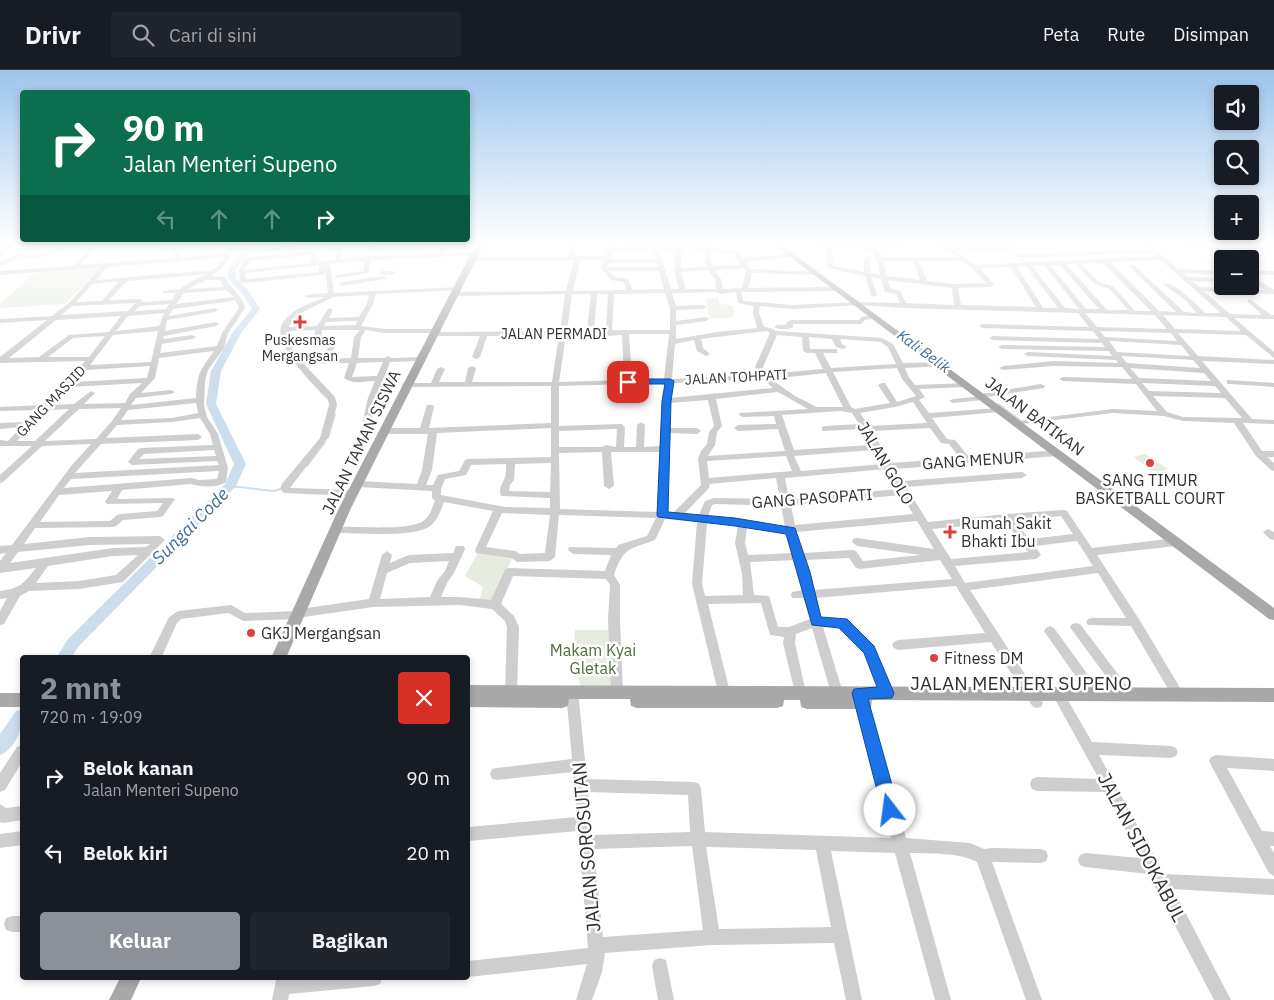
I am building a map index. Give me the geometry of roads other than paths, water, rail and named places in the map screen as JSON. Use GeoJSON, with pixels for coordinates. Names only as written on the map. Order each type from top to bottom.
{"type":"FeatureCollection","features":[{"type":"Feature","properties":{"kind":"main road","name":"JALAN TAMAN SISWA"},"geometry":{"type":"LineString","coordinates":[[280,655],[300,614],[355,488],[406,385],[437,333],[459,287]]}},
{"type":"Feature","properties":{"kind":"main road","name":"JALAN BATIKAN"},"geometry":{"type":"LineString","coordinates":[[837,287],[943,365],[1058,453],[1112,490],[1176,542],[1212,564]]}},
{"type":"Feature","properties":{"kind":"main road","name":"JALAN BATIKAN"},"geometry":{"type":"LineString","coordinates":[[837,289],[943,365],[966,385],[991,401]]}},
{"type":"Feature","properties":{"kind":"main road","name":"JALAN BATIKAN"},"geometry":{"type":"LineString","coordinates":[[1020,423],[1272,609]]}},
{"type":"Feature","properties":{"kind":"main road","name":"JALAN MENTERI SUPENO"},"geometry":{"type":"LineString","coordinates":[[470,692],[511,692],[572,696],[617,692],[837,693],[860,698],[887,693],[1274,704]]}},
{"type":"Feature","properties":{"kind":"main road","name":"JALAN MENTERI SUPENO"},"geometry":{"type":"LineString","coordinates":[[1061,699],[1095,694],[1274,695]]}},
{"type":"Feature","properties":{"kind":"main road","name":"JALAN MENTERI SUPENO"},"geometry":{"type":"LineString","coordinates":[[470,700],[572,696],[1034,698]]}},
{"type":"Feature","properties":{"kind":"main road"},"geometry":{"type":"LineString","coordinates":[[120,1000],[130,980]]}},
{"type":"Feature","properties":{"kind":"street"},"geometry":{"type":"LineString","coordinates":[[0,360],[54,319],[71,304],[85,287]]}},
{"type":"Feature","properties":{"kind":"street"},"geometry":{"type":"LineString","coordinates":[[104,302],[117,287]]}},
{"type":"Feature","properties":{"kind":"street"},"geometry":{"type":"LineString","coordinates":[[0,568],[69,476],[127,407],[133,396],[153,375],[161,335],[169,310],[186,287]]}},
{"type":"Feature","properties":{"kind":"street"},"geometry":{"type":"LineString","coordinates":[[58,492],[194,481],[198,484],[220,482],[224,468],[215,448],[214,434],[203,415],[200,400],[203,374],[220,348],[225,333],[242,308],[242,303],[228,287]]}},
{"type":"Feature","properties":{"kind":"street"},"geometry":{"type":"LineString","coordinates":[[329,287],[330,295]]}},
{"type":"Feature","properties":{"kind":"street"},"geometry":{"type":"LineString","coordinates":[[390,287],[392,291]]}},
{"type":"Feature","properties":{"kind":"street"},"geometry":{"type":"LineString","coordinates":[[499,509],[480,548],[484,551],[515,555],[517,558],[550,557],[555,510],[555,384],[570,287]]}},
{"type":"Feature","properties":{"kind":"street"},"geometry":{"type":"LineString","coordinates":[[628,287],[629,292]]}},
{"type":"Feature","properties":{"kind":"street"},"geometry":{"type":"LineString","coordinates":[[609,575],[618,552],[622,548],[651,538],[662,515],[666,449],[666,401],[670,381],[673,342],[673,308],[667,287]]}},
{"type":"Feature","properties":{"kind":"street"},"geometry":{"type":"LineString","coordinates":[[719,287],[720,292]]}},
{"type":"Feature","properties":{"kind":"street"},"geometry":{"type":"LineString","coordinates":[[872,287],[874,294]]}},
{"type":"Feature","properties":{"kind":"street"},"geometry":{"type":"LineString","coordinates":[[886,287],[887,291],[898,292],[904,306]]}},
{"type":"Feature","properties":{"kind":"street"},"geometry":{"type":"LineString","coordinates":[[954,287],[958,307]]}},
{"type":"Feature","properties":{"kind":"street"},"geometry":{"type":"LineString","coordinates":[[1027,287],[1041,310]]}},
{"type":"Feature","properties":{"kind":"street"},"geometry":{"type":"LineString","coordinates":[[1046,287],[1064,311]]}},
{"type":"Feature","properties":{"kind":"street"},"geometry":{"type":"LineString","coordinates":[[1064,287],[1092,326],[1164,414]]}},
{"type":"Feature","properties":{"kind":"street"},"geometry":{"type":"LineString","coordinates":[[1083,287],[1105,312]]}},
{"type":"Feature","properties":{"kind":"street"},"geometry":{"type":"LineString","coordinates":[[1110,287],[1134,313]]}},
{"type":"Feature","properties":{"kind":"street"},"geometry":{"type":"LineString","coordinates":[[1131,287],[1158,314],[1249,421]]}},
{"type":"Feature","properties":{"kind":"street"},"geometry":{"type":"LineString","coordinates":[[1154,287],[1182,314]]}},
{"type":"Feature","properties":{"kind":"street"},"geometry":{"type":"LineString","coordinates":[[1171,287],[1186,298],[1203,315]]}},
{"type":"Feature","properties":{"kind":"street"},"geometry":{"type":"LineString","coordinates":[[165,292],[224,289]]}},
{"type":"Feature","properties":{"kind":"street"},"geometry":{"type":"LineString","coordinates":[[308,296],[392,291],[414,293],[457,291],[720,292],[837,289]]}},
{"type":"Feature","properties":{"kind":"street"},"geometry":{"type":"LineString","coordinates":[[1199,289],[1273,293]]}},
{"type":"Feature","properties":{"kind":"street"},"geometry":{"type":"LineString","coordinates":[[1199,289],[1274,356]]}},
{"type":"Feature","properties":{"kind":"street"},"geometry":{"type":"LineString","coordinates":[[742,290],[740,303],[809,307],[859,304]]}},
{"type":"Feature","properties":{"kind":"street"},"geometry":{"type":"LineString","coordinates":[[373,292],[370,304],[362,319],[356,354],[348,378],[350,380],[380,378]]}},
{"type":"Feature","properties":{"kind":"street"},"geometry":{"type":"LineString","coordinates":[[590,334],[594,292]]}},
{"type":"Feature","properties":{"kind":"street"},"geometry":{"type":"LineString","coordinates":[[610,334],[608,312],[611,292]]}},
{"type":"Feature","properties":{"kind":"street"},"geometry":{"type":"LineString","coordinates":[[330,295],[292,315],[284,329],[287,343],[298,362],[332,399],[333,405],[324,438],[285,486],[287,491],[421,487],[499,509],[676,516],[791,530],[919,517]]}},
{"type":"Feature","properties":{"kind":"street"},"geometry":{"type":"LineString","coordinates":[[71,304],[140,301],[138,304],[169,310],[211,300],[232,299]]}},
{"type":"Feature","properties":{"kind":"street"},"geometry":{"type":"LineString","coordinates":[[0,321],[54,319],[169,310],[211,310],[211,300]]}},
{"type":"Feature","properties":{"kind":"street"},"geometry":{"type":"LineString","coordinates":[[1250,301],[1272,317]]}},
{"type":"Feature","properties":{"kind":"street"},"geometry":{"type":"LineString","coordinates":[[789,302],[958,307],[1092,326],[1248,333]]}},
{"type":"Feature","properties":{"kind":"street","name":"GANG MASJID"},"geometry":{"type":"LineString","coordinates":[[10,443],[84,368],[110,334],[138,304]]}},
{"type":"Feature","properties":{"kind":"street"},"geometry":{"type":"LineString","coordinates":[[757,304],[756,313],[767,330],[759,367],[763,377]]}},
{"type":"Feature","properties":{"kind":"street"},"geometry":{"type":"LineString","coordinates":[[673,308],[703,306]]}},
{"type":"Feature","properties":{"kind":"street"},"geometry":{"type":"LineString","coordinates":[[323,370],[325,360],[334,345],[317,342],[316,336],[330,310]]}},
{"type":"Feature","properties":{"kind":"street"},"geometry":{"type":"LineString","coordinates":[[1272,317],[1041,310],[1032,319],[982,326],[1004,349],[1274,362]]}},
{"type":"Feature","properties":{"kind":"street"},"geometry":{"type":"LineString","coordinates":[[767,330],[771,327],[790,327],[789,322],[862,322],[863,318],[875,317]]}},
{"type":"Feature","properties":{"kind":"street"},"geometry":{"type":"LineString","coordinates":[[324,320],[362,319]]}},
{"type":"Feature","properties":{"kind":"street"},"geometry":{"type":"LineString","coordinates":[[673,323],[706,319]]}},
{"type":"Feature","properties":{"kind":"street"},"geometry":{"type":"LineString","coordinates":[[999,321],[1032,319]]}},
{"type":"Feature","properties":{"kind":"street"},"geometry":{"type":"LineString","coordinates":[[161,335],[216,324]]}},
{"type":"Feature","properties":{"kind":"street","name":"JALAN PERMADI"},"geometry":{"type":"LineString","coordinates":[[284,329],[361,328],[404,332],[484,334],[673,332]]}},
{"type":"Feature","properties":{"kind":"street"},"geometry":{"type":"LineString","coordinates":[[673,342],[767,330],[805,335],[887,341],[895,352],[904,376],[922,398],[894,405],[851,410],[827,371],[818,351]]}},
{"type":"Feature","properties":{"kind":"street"},"geometry":{"type":"LineString","coordinates":[[39,361],[71,336],[110,334],[192,337]]}},
{"type":"Feature","properties":{"kind":"street"},"geometry":{"type":"LineString","coordinates":[[476,357],[484,334]]}},
{"type":"Feature","properties":{"kind":"street"},"geometry":{"type":"LineString","coordinates":[[625,334],[628,382]]}},
{"type":"Feature","properties":{"kind":"street"},"geometry":{"type":"LineString","coordinates":[[805,335],[808,351],[834,351]]}},
{"type":"Feature","properties":{"kind":"street"},"geometry":{"type":"LineString","coordinates":[[835,337],[839,345],[843,347]]}},
{"type":"Feature","properties":{"kind":"street"},"geometry":{"type":"LineString","coordinates":[[697,338],[700,349],[706,354]]}},
{"type":"Feature","properties":{"kind":"street"},"geometry":{"type":"LineString","coordinates":[[993,338],[1183,343]]}},
{"type":"Feature","properties":{"kind":"street"},"geometry":{"type":"LineString","coordinates":[[84,368],[155,360],[220,348]]}},
{"type":"Feature","properties":{"kind":"street"},"geometry":{"type":"LineString","coordinates":[[1022,354],[1115,354]]}},
{"type":"Feature","properties":{"kind":"street"},"geometry":{"type":"LineString","coordinates":[[298,362],[388,358],[421,359]]}},
{"type":"Feature","properties":{"kind":"street"},"geometry":{"type":"LineString","coordinates":[[365,429],[372,398],[388,358]]}},
{"type":"Feature","properties":{"kind":"street"},"geometry":{"type":"LineString","coordinates":[[0,360],[92,359]]}},
{"type":"Feature","properties":{"kind":"street"},"geometry":{"type":"LineString","coordinates":[[1003,368],[1027,364],[1125,366],[1206,371]]}},
{"type":"Feature","properties":{"kind":"street","name":"JALAN TOHPATI"},"geometry":{"type":"LineString","coordinates":[[406,385],[555,384],[744,379],[863,367],[943,365]]}},
{"type":"Feature","properties":{"kind":"street"},"geometry":{"type":"LineString","coordinates":[[468,384],[472,368]]}},
{"type":"Feature","properties":{"kind":"street"},"geometry":{"type":"LineString","coordinates":[[434,384],[441,369]]}},
{"type":"Feature","properties":{"kind":"street","name":"JALAN GOLO"},"geometry":{"type":"LineString","coordinates":[[763,377],[800,403],[826,410],[851,410],[866,428],[944,558],[1034,698]]}},
{"type":"Feature","properties":{"kind":"street"},"geometry":{"type":"LineString","coordinates":[[1063,379],[1218,384]]}},
{"type":"Feature","properties":{"kind":"street"},"geometry":{"type":"LineString","coordinates":[[68,385],[149,380]]}},
{"type":"Feature","properties":{"kind":"street"},"geometry":{"type":"LineString","coordinates":[[1230,382],[1274,385]]}},
{"type":"Feature","properties":{"kind":"street"},"geometry":{"type":"LineString","coordinates":[[882,385],[894,405]]}},
{"type":"Feature","properties":{"kind":"street"},"geometry":{"type":"LineString","coordinates":[[913,387],[966,385]]}},
{"type":"Feature","properties":{"kind":"street"},"geometry":{"type":"LineString","coordinates":[[927,416],[1039,389]]}},
{"type":"Feature","properties":{"kind":"street"},"geometry":{"type":"LineString","coordinates":[[666,401],[780,390]]}},
{"type":"Feature","properties":{"kind":"street"},"geometry":{"type":"LineString","coordinates":[[133,396],[171,392]]}},
{"type":"Feature","properties":{"kind":"street"},"geometry":{"type":"LineString","coordinates":[[0,480],[90,393]]}},
{"type":"Feature","properties":{"kind":"street"},"geometry":{"type":"LineString","coordinates":[[1147,393],[1228,396]]}},
{"type":"Feature","properties":{"kind":"street"},"geometry":{"type":"LineString","coordinates":[[676,516],[704,488],[702,459],[705,451],[711,445],[713,432],[718,426],[712,398]]}},
{"type":"Feature","properties":{"kind":"street"},"geometry":{"type":"LineString","coordinates":[[0,408],[127,407],[200,400]]}},
{"type":"Feature","properties":{"kind":"street"},"geometry":{"type":"LineString","coordinates":[[915,400],[944,441],[952,442],[966,460]]}},
{"type":"Feature","properties":{"kind":"street"},"geometry":{"type":"LineString","coordinates":[[953,401],[991,401]]}},
{"type":"Feature","properties":{"kind":"street"},"geometry":{"type":"LineString","coordinates":[[424,431],[430,407]]}},
{"type":"Feature","properties":{"kind":"street"},"geometry":{"type":"LineString","coordinates":[[0,426],[20,408]]}},
{"type":"Feature","properties":{"kind":"street"},"geometry":{"type":"LineString","coordinates":[[743,415],[826,410]]}},
{"type":"Feature","properties":{"kind":"street"},"geometry":{"type":"LineString","coordinates":[[1020,423],[1105,412],[1164,414],[1183,419],[1274,422]]}},
{"type":"Feature","properties":{"kind":"street"},"geometry":{"type":"LineString","coordinates":[[777,414],[791,454],[790,456],[798,474]]}},
{"type":"Feature","properties":{"kind":"street"},"geometry":{"type":"LineString","coordinates":[[115,422],[172,420],[203,415]]}},
{"type":"Feature","properties":{"kind":"street"},"geometry":{"type":"LineString","coordinates":[[1237,421],[1259,454],[1274,468]]}},
{"type":"Feature","properties":{"kind":"street"},"geometry":{"type":"LineString","coordinates":[[0,426],[29,424]]}},
{"type":"Feature","properties":{"kind":"street"},"geometry":{"type":"LineString","coordinates":[[640,448],[641,425]]}},
{"type":"Feature","properties":{"kind":"street"},"geometry":{"type":"LineString","coordinates":[[825,429],[932,425]]}},
{"type":"Feature","properties":{"kind":"street"},"geometry":{"type":"LineString","coordinates":[[738,428],[782,426]]}},
{"type":"Feature","properties":{"kind":"street"},"geometry":{"type":"LineString","coordinates":[[383,431],[620,427],[620,448]]}},
{"type":"Feature","properties":{"kind":"street"},"geometry":{"type":"LineString","coordinates":[[666,430],[697,431]]}},
{"type":"Feature","properties":{"kind":"street"},"geometry":{"type":"LineString","coordinates":[[421,487],[427,470],[433,431]]}},
{"type":"Feature","properties":{"kind":"street"},"geometry":{"type":"LineString","coordinates":[[0,443],[96,442],[198,437]]}},
{"type":"Feature","properties":{"kind":"street"},"geometry":{"type":"LineString","coordinates":[[702,459],[877,447]]}},
{"type":"Feature","properties":{"kind":"street"},"geometry":{"type":"LineString","coordinates":[[194,481],[206,459],[215,448]]}},
{"type":"Feature","properties":{"kind":"street"},"geometry":{"type":"LineString","coordinates":[[215,448],[141,451],[132,462],[221,458]]}},
{"type":"Feature","properties":{"kind":"street"},"geometry":{"type":"LineString","coordinates":[[336,530],[392,529],[423,526],[428,523],[439,493],[441,477],[464,473],[468,462],[511,460],[606,448],[666,449]]}},
{"type":"Feature","properties":{"kind":"street"},"geometry":{"type":"LineString","coordinates":[[606,448],[609,486]]}},
{"type":"Feature","properties":{"kind":"street","name":"GANG MENUR"},"geometry":{"type":"LineString","coordinates":[[705,481],[1058,453]]}},
{"type":"Feature","properties":{"kind":"street"},"geometry":{"type":"LineString","coordinates":[[1259,454],[1274,454]]}},
{"type":"Feature","properties":{"kind":"street"},"geometry":{"type":"LineString","coordinates":[[511,460],[509,480],[505,484],[504,494],[554,495]]}},
{"type":"Feature","properties":{"kind":"street"},"geometry":{"type":"LineString","coordinates":[[69,476],[224,468]]}},
{"type":"Feature","properties":{"kind":"street"},"geometry":{"type":"LineString","coordinates":[[780,475],[784,503],[798,557],[837,693]]}},
{"type":"Feature","properties":{"kind":"street","name":"GANG PASOPATI"},"geometry":{"type":"LineString","coordinates":[[702,519],[710,502],[784,503],[1022,475]]}},
{"type":"Feature","properties":{"kind":"street"},"geometry":{"type":"LineString","coordinates":[[32,525],[114,524],[120,517],[160,514],[170,500],[110,502],[119,486]]}},
{"type":"Feature","properties":{"kind":"street"},"geometry":{"type":"LineString","coordinates":[[926,526],[1060,512],[1066,515],[1135,622],[1178,695]]}},
{"type":"Feature","properties":{"kind":"street"},"geometry":{"type":"LineString","coordinates":[[744,559],[854,554],[860,564],[1036,554],[1007,517]]}},
{"type":"Feature","properties":{"kind":"street"},"geometry":{"type":"LineString","coordinates":[[702,519],[697,584],[724,692]]}},
{"type":"Feature","properties":{"kind":"street"},"geometry":{"type":"LineString","coordinates":[[742,523],[739,540],[744,559],[749,598]]}},
{"type":"Feature","properties":{"kind":"street"},"geometry":{"type":"LineString","coordinates":[[1274,530],[1268,532],[1274,537]]}},
{"type":"Feature","properties":{"kind":"street"},"geometry":{"type":"LineString","coordinates":[[1028,543],[1079,537]]}},
{"type":"Feature","properties":{"kind":"street"},"geometry":{"type":"LineString","coordinates":[[0,550],[90,540],[160,540],[119,578],[79,585],[27,588],[16,593],[0,595]]}},
{"type":"Feature","properties":{"kind":"street"},"geometry":{"type":"LineString","coordinates":[[857,542],[944,558]]}},
{"type":"Feature","properties":{"kind":"street"},"geometry":{"type":"LineString","coordinates":[[1089,552],[1176,542]]}},
{"type":"Feature","properties":{"kind":"street"},"geometry":{"type":"LineString","coordinates":[[573,550],[618,552]]}},
{"type":"Feature","properties":{"kind":"street"},"geometry":{"type":"LineString","coordinates":[[0,568],[113,552],[150,551]]}},
{"type":"Feature","properties":{"kind":"street"},"geometry":{"type":"LineString","coordinates":[[384,570],[409,559],[457,553],[434,601]]}},
{"type":"Feature","properties":{"kind":"street"},"geometry":{"type":"LineString","coordinates":[[373,604],[387,554]]}},
{"type":"Feature","properties":{"kind":"street"},"geometry":{"type":"LineString","coordinates":[[495,605],[517,558]]}},
{"type":"Feature","properties":{"kind":"street"},"geometry":{"type":"LineString","coordinates":[[27,588],[45,563]]}},
{"type":"Feature","properties":{"kind":"street"},"geometry":{"type":"LineString","coordinates":[[796,595],[961,584],[1100,569]]}},
{"type":"Feature","properties":{"kind":"street"},"geometry":{"type":"LineString","coordinates":[[509,572],[609,575]]}},
{"type":"Feature","properties":{"kind":"street"},"geometry":{"type":"LineString","coordinates":[[609,575],[616,585],[614,620],[617,692]]}},
{"type":"Feature","properties":{"kind":"street"},"geometry":{"type":"LineString","coordinates":[[0,621],[16,593]]}},
{"type":"Feature","properties":{"kind":"street"},"geometry":{"type":"LineString","coordinates":[[700,600],[765,599],[774,632],[791,632],[799,627],[816,622],[840,622],[853,632],[873,655],[887,693]]}},
{"type":"Feature","properties":{"kind":"street"},"geometry":{"type":"LineString","coordinates":[[156,655],[173,620],[178,615],[231,609],[243,617],[300,614],[373,604],[467,601],[495,605],[510,619],[513,627],[511,692]]}},
{"type":"Feature","properties":{"kind":"street"},"geometry":{"type":"LineString","coordinates":[[1092,622],[1135,622]]}},
{"type":"Feature","properties":{"kind":"street"},"geometry":{"type":"LineString","coordinates":[[1076,627],[1126,694]]}},
{"type":"Feature","properties":{"kind":"street"},"geometry":{"type":"LineString","coordinates":[[1050,631],[1095,694]]}},
{"type":"Feature","properties":{"kind":"street"},"geometry":{"type":"LineString","coordinates":[[791,632],[789,643],[800,693]]}},
{"type":"Feature","properties":{"kind":"street"},"geometry":{"type":"LineString","coordinates":[[898,645],[994,637]]}},
{"type":"Feature","properties":{"kind":"street","name":"JALAN SOROSUTAN"},"geometry":{"type":"LineString","coordinates":[[572,696],[596,951],[594,972],[584,1000]]}},
{"type":"Feature","properties":{"kind":"street"},"geometry":{"type":"LineString","coordinates":[[860,698],[943,1000]]}},
{"type":"Feature","properties":{"kind":"street","name":"JALAN SIDOKABUL"},"geometry":{"type":"LineString","coordinates":[[1061,699],[1110,786],[1223,1000]]}},
{"type":"Feature","properties":{"kind":"street"},"geometry":{"type":"LineString","coordinates":[[1089,748],[1172,752]]}},
{"type":"Feature","properties":{"kind":"street"},"geometry":{"type":"LineString","coordinates":[[0,785],[20,755]]}},
{"type":"Feature","properties":{"kind":"street"},"geometry":{"type":"LineString","coordinates":[[1274,765],[1216,760],[1274,868]]}},
{"type":"Feature","properties":{"kind":"street"},"geometry":{"type":"LineString","coordinates":[[497,774],[579,765]]}},
{"type":"Feature","properties":{"kind":"street"},"geometry":{"type":"LineString","coordinates":[[1037,784],[1110,786]]}},
{"type":"Feature","properties":{"kind":"street"},"geometry":{"type":"LineString","coordinates":[[580,785],[694,789],[698,839],[712,937]]}},
{"type":"Feature","properties":{"kind":"street"},"geometry":{"type":"LineString","coordinates":[[1,815],[20,813]]}},
{"type":"Feature","properties":{"kind":"street"},"geometry":{"type":"LineString","coordinates":[[470,834],[584,823]]}},
{"type":"Feature","properties":{"kind":"street"},"geometry":{"type":"LineString","coordinates":[[0,841],[20,838]]}},
{"type":"Feature","properties":{"kind":"street"},"geometry":{"type":"LineString","coordinates":[[1258,838],[1274,838]]}},
{"type":"Feature","properties":{"kind":"street"},"geometry":{"type":"LineString","coordinates":[[586,842],[698,839],[943,847],[970,850],[983,857],[992,855],[1041,856]]}},
{"type":"Feature","properties":{"kind":"street"},"geometry":{"type":"LineString","coordinates":[[822,844],[854,1000]]}},
{"type":"Feature","properties":{"kind":"street"},"geometry":{"type":"LineString","coordinates":[[983,857],[1034,1000]]}},
{"type":"Feature","properties":{"kind":"street"},"geometry":{"type":"LineString","coordinates":[[1085,860],[1152,867]]}},
{"type":"Feature","properties":{"kind":"street"},"geometry":{"type":"LineString","coordinates":[[1160,881],[1274,886]]}},
{"type":"Feature","properties":{"kind":"street"},"geometry":{"type":"LineString","coordinates":[[470,969],[712,937],[840,935]]}},
{"type":"Feature","properties":{"kind":"street"},"geometry":{"type":"LineString","coordinates":[[660,966],[666,1000]]}},
{"type":"Feature","properties":{"kind":"street"},"geometry":{"type":"LineString","coordinates":[[280,1000],[282,986],[353,980]]}},
{"type":"Feature","properties":{"kind":"waterway","name":"Sungai Code"},"geometry":{"type":"LineString","coordinates":[[65,655],[73,643],[230,486],[240,464],[211,404],[216,371],[237,332],[256,309],[240,287]]}},
{"type":"Feature","properties":{"kind":"waterway"},"geometry":{"type":"LineString","coordinates":[[292,322],[298,314]]}},
{"type":"Feature","properties":{"kind":"waterway","name":"Kali Belik"},"geometry":{"type":"LineString","coordinates":[[998,404],[1020,420]]}},
{"type":"Feature","properties":{"kind":"waterway"},"geometry":{"type":"LineString","coordinates":[[328,438],[335,414]]}},
{"type":"Feature","properties":{"kind":"waterway"},"geometry":{"type":"LineString","coordinates":[[307,466],[325,442]]}},
{"type":"Feature","properties":{"kind":"waterway"},"geometry":{"type":"LineString","coordinates":[[230,486],[274,491],[280,489]]}},
{"type":"Feature","properties":{"kind":"waterway","name":"Sungai Code"},"geometry":{"type":"LineString","coordinates":[[0,747],[20,719]]}},
{"type":"Feature","properties":{"kind":"place","name":"Puskesmas Mergangsan"},"geometry":{"type":"Point","coordinates":[300,322]}},
{"type":"Feature","properties":{"kind":"place","name":"SANG TIMUR BASKETBALL COURT"},"geometry":{"type":"Point","coordinates":[1150,463]}},
{"type":"Feature","properties":{"kind":"place","name":"Rumah Sakit Bhakti Ibu"},"geometry":{"type":"Point","coordinates":[950,532]}},
{"type":"Feature","properties":{"kind":"place","name":"GKJ Mergangsan"},"geometry":{"type":"Point","coordinates":[251,633]}},
{"type":"Feature","properties":{"kind":"place","name":"Fitness DM"},"geometry":{"type":"Point","coordinates":[934,658]}},
{"type":"Feature","properties":{"kind":"park label","name":"Makam Kyai Gletak"},"geometry":{"type":"Point","coordinates":[593,659]}}]}
